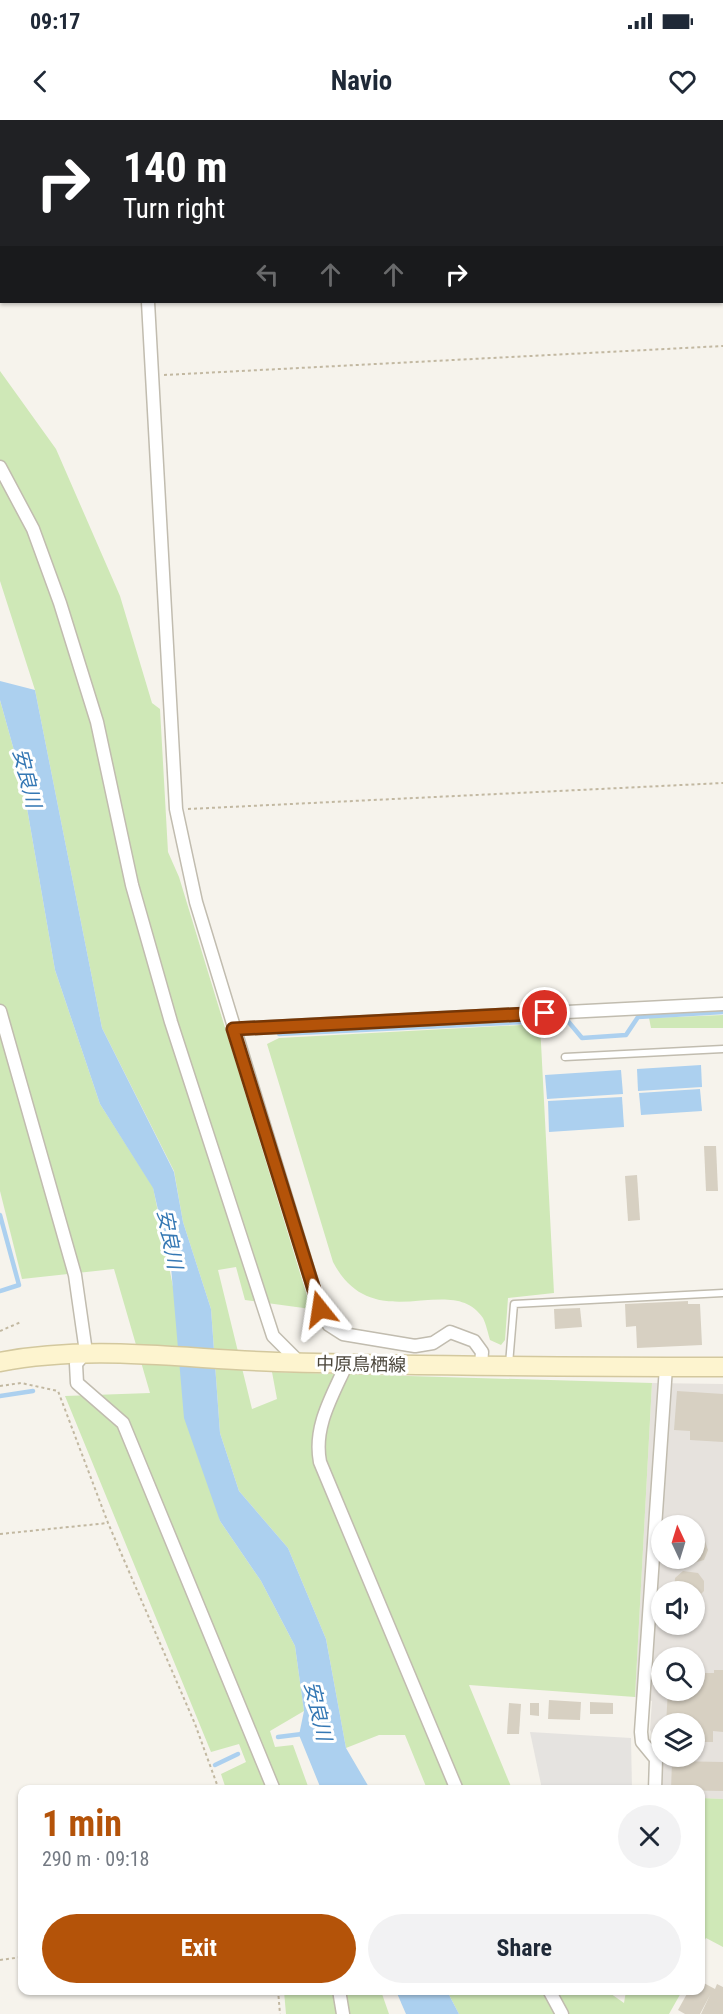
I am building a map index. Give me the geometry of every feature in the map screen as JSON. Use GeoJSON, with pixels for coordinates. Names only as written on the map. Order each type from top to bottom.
{"type":"FeatureCollection","features":[{"type":"Feature","properties":{"kind":"main road","name":"中原鳥栖線"},"geometry":{"type":"LineString","coordinates":[[0,1362],[30,1356],[94,1353],[275,1362],[603,1369],[723,1366]]}},
{"type":"Feature","properties":{"kind":"street"},"geometry":{"type":"LineString","coordinates":[[148,303],[176,809],[196,902],[320,1309],[329,1325],[343,1334],[415,1346],[433,1343],[450,1332],[474,1341],[482,1352],[481,1365]]}},
{"type":"Feature","properties":{"kind":"street"},"geometry":{"type":"LineString","coordinates":[[0,467],[33,529],[47,565],[97,722],[132,885],[171,1022],[273,1336],[299,1362]]}},
{"type":"Feature","properties":{"kind":"street"},"geometry":{"type":"LineString","coordinates":[[233,1029],[723,1004]]}},
{"type":"Feature","properties":{"kind":"street"},"geometry":{"type":"LineString","coordinates":[[0,1011],[75,1275],[94,1353],[76,1364],[77,1383],[123,1423],[272,1785]]}},
{"type":"Feature","properties":{"kind":"street"},"geometry":{"type":"LineString","coordinates":[[347,1363],[321,1424],[317,1445],[320,1462],[455,1785]]}},
{"type":"Feature","properties":{"kind":"street"},"geometry":{"type":"LineString","coordinates":[[655,1785],[656,1759],[642,1742],[641,1732],[666,1367]]}},
{"type":"Feature","properties":{"kind":"street"},"geometry":{"type":"LineString","coordinates":[[340,1995],[343,2014]]}},
{"type":"Feature","properties":{"kind":"street"},"geometry":{"type":"LineString","coordinates":[[552,1995],[562,2014]]}},
{"type":"Feature","properties":{"kind":"lane"},"geometry":{"type":"LineString","coordinates":[[565,1057],[723,1049]]}},
{"type":"Feature","properties":{"kind":"lane"},"geometry":{"type":"LineString","coordinates":[[509,1366],[514,1304],[723,1293]]}},
{"type":"Feature","properties":{"kind":"path"},"geometry":{"type":"LineString","coordinates":[[152,376],[723,346]]}},
{"type":"Feature","properties":{"kind":"path"},"geometry":{"type":"LineString","coordinates":[[176,809],[723,783]]}},
{"type":"Feature","properties":{"kind":"path"},"geometry":{"type":"LineString","coordinates":[[0,1330],[21,1322]]}},
{"type":"Feature","properties":{"kind":"path"},"geometry":{"type":"LineString","coordinates":[[0,1386],[21,1383],[58,1391],[108,1523],[195,1724],[217,1785]]}},
{"type":"Feature","properties":{"kind":"path"},"geometry":{"type":"LineString","coordinates":[[0,1534],[108,1523]]}},
{"type":"Feature","properties":{"kind":"path"},"geometry":{"type":"LineString","coordinates":[[0,1960],[18,1958]]}},
{"type":"Feature","properties":{"kind":"path"},"geometry":{"type":"LineString","coordinates":[[278,1995],[280,2014]]}},
{"type":"Feature","properties":{"kind":"shaded area"},"geometry":{"type":"Polygon","coordinates":[[[652,1383],[723,1384],[723,1799],[705,1798],[705,1785],[661,1785],[662,1767],[705,1767],[705,1713],[651,1713],[652,1701],[705,1701],[705,1647],[651,1647],[651,1701],[635,1697],[652,1383]]]}},
{"type":"Feature","properties":{"kind":"shaded area"},"geometry":{"type":"Polygon","coordinates":[[[530,1732],[631,1738],[632,1785],[541,1785],[530,1732]]]}},
{"type":"Feature","properties":{"kind":"green space"},"geometry":{"type":"Polygon","coordinates":[[[0,371],[56,449],[120,596],[152,703],[160,709],[168,852],[179,877],[311,1309],[245,1300],[236,1267],[218,1270],[252,1409],[277,1399],[272,1372],[652,1383],[635,1697],[469,1685],[510,1785],[425,1785],[405,1735],[379,1735],[346,1748],[326,1639],[288,1548],[239,1491],[220,1433],[211,1309],[183,1222],[174,1171],[102,1028],[35,690],[0,581],[0,371]]]}},
{"type":"Feature","properties":{"kind":"green space"},"geometry":{"type":"Polygon","coordinates":[[[0,700],[22,779],[55,970],[100,1104],[153,1187],[220,1521],[261,1581],[295,1646],[304,1711],[270,1731],[275,1747],[293,1745],[308,1785],[225,1785],[221,1774],[246,1762],[239,1744],[211,1752],[65,1396],[150,1393],[114,1269],[22,1279],[0,1191],[0,700]]]}},
{"type":"Feature","properties":{"kind":"green space"},"geometry":{"type":"Polygon","coordinates":[[[723,1015],[723,1028],[651,1028],[649,1018],[723,1015]]]}},
{"type":"Feature","properties":{"kind":"green space"},"geometry":{"type":"Polygon","coordinates":[[[540,1024],[554,1293],[508,1298],[505,1340],[501,1345],[490,1340],[483,1318],[469,1305],[452,1300],[390,1301],[369,1297],[350,1285],[333,1262],[267,1044],[279,1038],[540,1024]]]}},
{"type":"Feature","properties":{"kind":"green space"},"geometry":{"type":"Polygon","coordinates":[[[705,1798],[723,1799],[723,1947],[706,1938],[705,1940],[705,1798]]]}},
{"type":"Feature","properties":{"kind":"green space"},"geometry":{"type":"Polygon","coordinates":[[[284,1995],[382,1995],[389,2014],[286,2014],[284,1995]]]}},
{"type":"Feature","properties":{"kind":"green space"},"geometry":{"type":"Polygon","coordinates":[[[449,1995],[613,1995],[624,2003],[625,1995],[680,1995],[669,2014],[459,2014],[449,1995]]]}},
{"type":"Feature","properties":{"kind":"water","name":"安良川"},"geometry":{"type":"Polygon","coordinates":[[[0,681],[35,690],[102,1028],[174,1172],[183,1222],[211,1309],[220,1433],[239,1491],[288,1548],[326,1639],[346,1748],[368,1785],[319,1785],[299,1735],[304,1711],[295,1646],[261,1581],[220,1521],[184,1418],[171,1267],[153,1188],[100,1104],[55,970],[22,779],[0,700],[0,681]]]}},
{"type":"Feature","properties":{"kind":"water"},"geometry":{"type":"Polygon","coordinates":[[[701,1065],[702,1087],[638,1091],[637,1069],[701,1065]]]}},
{"type":"Feature","properties":{"kind":"water"},"geometry":{"type":"Polygon","coordinates":[[[621,1070],[623,1094],[547,1099],[545,1075],[621,1070]]]}},
{"type":"Feature","properties":{"kind":"water"},"geometry":{"type":"Polygon","coordinates":[[[700,1089],[702,1111],[641,1115],[639,1093],[700,1089]]]}},
{"type":"Feature","properties":{"kind":"water"},"geometry":{"type":"Polygon","coordinates":[[[622,1097],[624,1127],[549,1132],[548,1101],[622,1097]]]}},
{"type":"Feature","properties":{"kind":"water"},"geometry":{"type":"Polygon","coordinates":[[[398,1995],[449,1995],[459,2014],[406,2014],[398,1995]]]}},
{"type":"Feature","properties":{"kind":"building"},"geometry":{"type":"Polygon","coordinates":[[[704,1146],[716,1146],[718,1191],[706,1191],[704,1146]]]}},
{"type":"Feature","properties":{"kind":"building"},"geometry":{"type":"Polygon","coordinates":[[[637,1175],[640,1220],[628,1221],[625,1176],[637,1175]]]}},
{"type":"Feature","properties":{"kind":"building"},"geometry":{"type":"Polygon","coordinates":[[[688,1301],[688,1304],[700,1304],[702,1345],[637,1348],[636,1326],[626,1327],[625,1304],[688,1301]]]}},
{"type":"Feature","properties":{"kind":"building"},"geometry":{"type":"Polygon","coordinates":[[[580,1308],[582,1327],[555,1329],[554,1309],[580,1308]]]}},
{"type":"Feature","properties":{"kind":"building"},"geometry":{"type":"Polygon","coordinates":[[[677,1391],[723,1394],[723,1442],[690,1440],[690,1431],[674,1430],[677,1391]]]}},
{"type":"Feature","properties":{"kind":"building"},"geometry":{"type":"Polygon","coordinates":[[[705,1541],[708,1550],[705,1558],[705,1541]]]}},
{"type":"Feature","properties":{"kind":"building"},"geometry":{"type":"Polygon","coordinates":[[[683,1571],[698,1573],[704,1581],[675,1581],[683,1571]]]}},
{"type":"Feature","properties":{"kind":"building"},"geometry":{"type":"Polygon","coordinates":[[[714,1670],[723,1670],[723,1732],[713,1731],[713,1742],[705,1742],[705,1713],[667,1713],[667,1701],[705,1701],[705,1673],[714,1673],[714,1670]]]}},
{"type":"Feature","properties":{"kind":"building"},"geometry":{"type":"Polygon","coordinates":[[[549,1700],[581,1702],[580,1720],[548,1719],[549,1700]]]}},
{"type":"Feature","properties":{"kind":"building"},"geometry":{"type":"Polygon","coordinates":[[[590,1702],[613,1703],[613,1714],[590,1714],[590,1702]]]}},
{"type":"Feature","properties":{"kind":"building"},"geometry":{"type":"Polygon","coordinates":[[[509,1703],[521,1704],[519,1734],[507,1734],[509,1703]]]}},
{"type":"Feature","properties":{"kind":"building"},"geometry":{"type":"Polygon","coordinates":[[[530,1703],[539,1703],[539,1716],[530,1715],[530,1703]]]}},
{"type":"Feature","properties":{"kind":"building"},"geometry":{"type":"Polygon","coordinates":[[[705,1762],[723,1762],[723,1791],[705,1791],[705,1785],[671,1785],[672,1767],[705,1767],[705,1762]]]}},
{"type":"Feature","properties":{"kind":"building"},"geometry":{"type":"Polygon","coordinates":[[[705,1984],[715,1989],[717,1984],[723,1987],[723,2014],[701,2014],[710,1995],[700,2014],[685,2014],[678,2010],[686,1995],[705,1995],[705,1984]]]}},
{"type":"Feature","properties":{"kind":"waterway"},"geometry":{"type":"LineString","coordinates":[[279,1034],[567,1020],[582,1038],[626,1035],[638,1017],[723,1012]]}},
{"type":"Feature","properties":{"kind":"waterway"},"geometry":{"type":"LineString","coordinates":[[0,1215],[19,1285],[0,1291]]}},
{"type":"Feature","properties":{"kind":"waterway"},"geometry":{"type":"LineString","coordinates":[[0,1396],[33,1391]]}},
{"type":"Feature","properties":{"kind":"waterway","name":"安良川"},"geometry":{"type":"LineString","coordinates":[[278,1737],[302,1734]]}},
{"type":"Feature","properties":{"kind":"waterway"},"geometry":{"type":"LineString","coordinates":[[215,1765],[238,1754]]}},
{"type":"Feature","properties":{"kind":"route"},"geometry":{"type":"LineString","coordinates":[[320,1309],[233,1029],[545,1013]]}}]}
